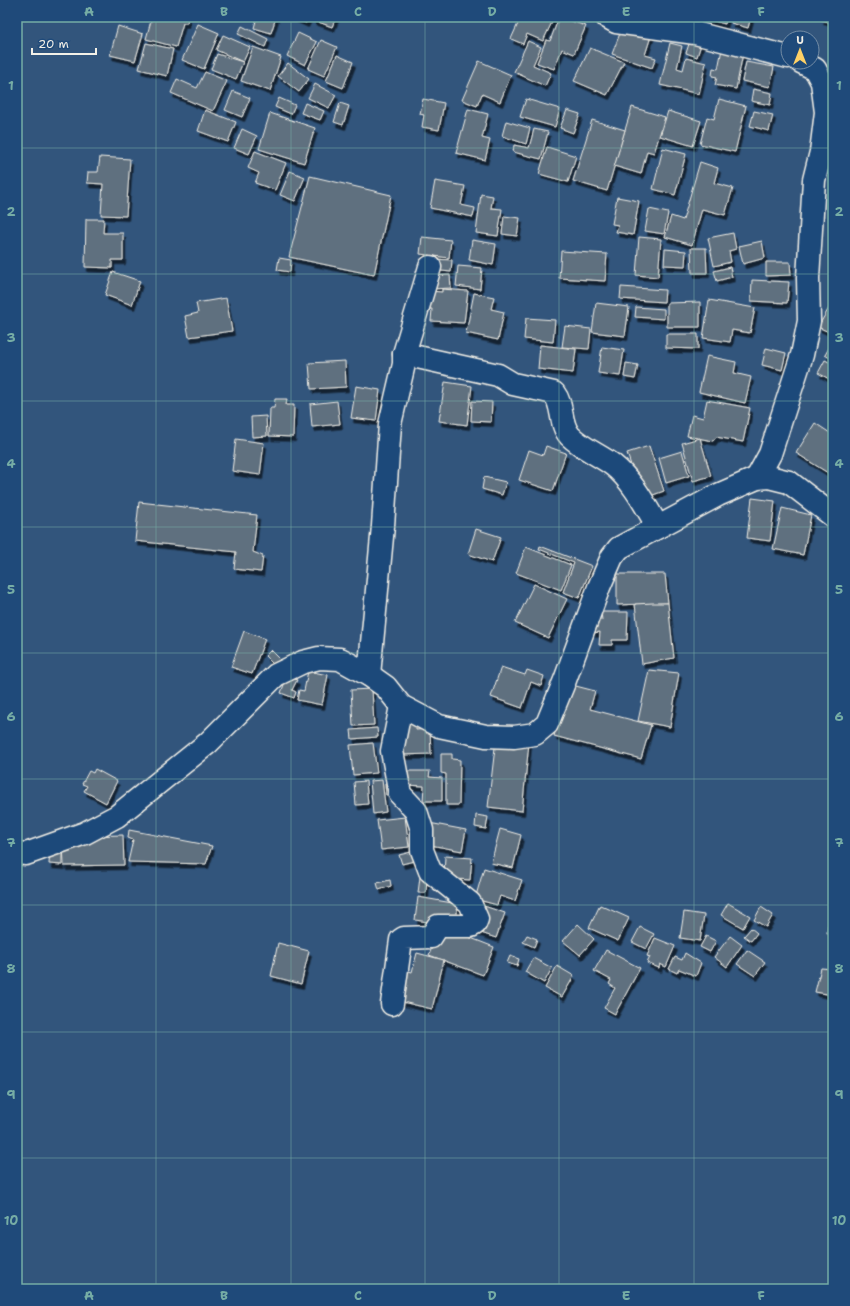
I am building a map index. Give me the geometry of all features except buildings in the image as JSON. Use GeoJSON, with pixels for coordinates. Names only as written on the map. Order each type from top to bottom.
{"type":"FeatureCollection","features":[{"type":"Feature","properties":{"kind":"street"},"geometry":{"type":"LineString","coordinates":[[607,17],[616,22],[695,33],[780,56]]}},
{"type":"Feature","properties":{"kind":"street"},"geometry":{"type":"LineString","coordinates":[[757,478],[770,454],[802,355],[809,321],[808,278],[814,180],[821,152],[826,112],[822,82],[816,70]]}},
{"type":"Feature","properties":{"kind":"street"},"geometry":{"type":"LineString","coordinates":[[369,675],[383,526],[390,424],[404,364],[404,354],[430,267]]}},
{"type":"Feature","properties":{"kind":"street"},"geometry":{"type":"LineString","coordinates":[[404,354],[498,375],[513,384],[554,393],[558,398],[563,422],[568,434],[578,443],[613,465],[628,479],[658,527]]}},
{"type":"Feature","properties":{"kind":"street"},"geometry":{"type":"LineString","coordinates":[[17,854],[26,854],[85,833],[117,816],[208,743],[276,675],[303,662],[319,658],[340,659],[369,675],[386,687],[401,706],[439,726],[466,733],[486,736],[514,737],[535,734],[547,724],[612,557],[619,548],[627,542],[718,495],[757,478],[769,477],[789,482],[833,516]]}},
{"type":"Feature","properties":{"kind":"street"},"geometry":{"type":"LineString","coordinates":[[392,1004],[401,940],[404,938],[431,937],[438,926],[471,926],[475,924],[477,919],[470,903],[430,871],[422,850],[422,830],[416,812],[400,794],[392,751],[401,706]]}}]}
